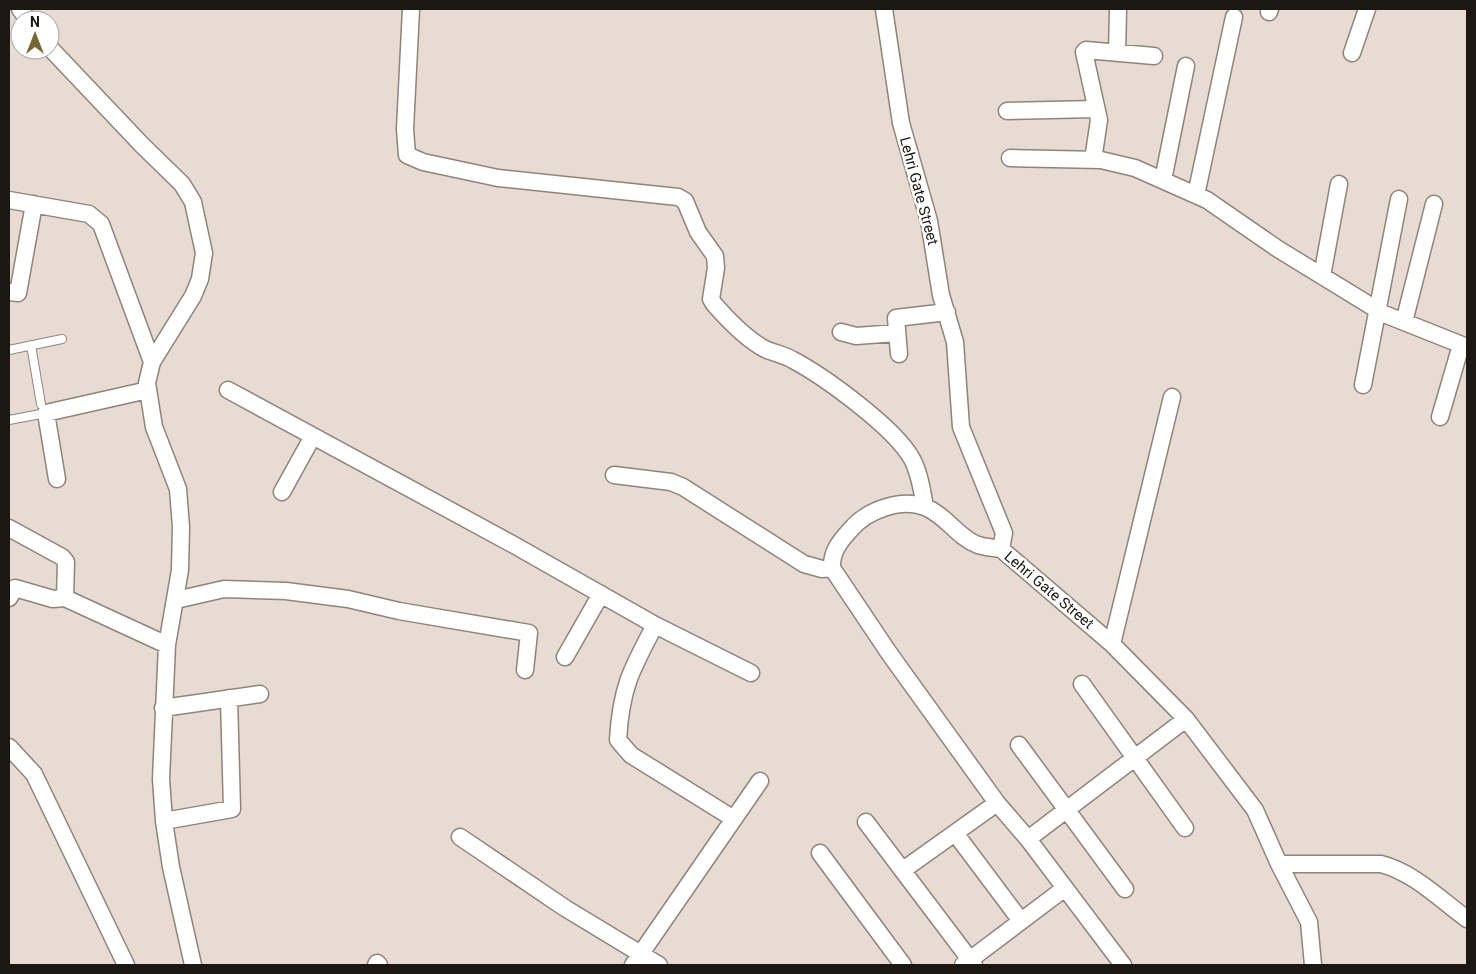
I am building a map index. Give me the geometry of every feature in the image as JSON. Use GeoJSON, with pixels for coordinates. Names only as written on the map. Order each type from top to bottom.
{"type":"FeatureCollection","features":[{"type":"Feature","properties":{"kind":"street"},"geometry":{"type":"LineString","coordinates":[[411,9],[405,129],[407,155],[423,162],[498,178],[678,197],[685,201],[698,232],[715,256],[716,268],[711,299],[714,304],[746,336],[765,348],[792,358],[820,375],[878,421],[911,458],[917,471],[925,507]]}},
{"type":"Feature","properties":{"kind":"street","name":"Lehri Gate Street"},"geometry":{"type":"LineString","coordinates":[[884,9],[901,122],[929,221],[941,295],[955,342],[961,426],[1004,533],[1001,549],[1112,644],[1186,719],[1256,810],[1279,864],[1309,922],[1313,965]]}},
{"type":"Feature","properties":{"kind":"street"},"geometry":{"type":"LineString","coordinates":[[1117,52],[1118,9]]}},
{"type":"Feature","properties":{"kind":"street"},"geometry":{"type":"LineString","coordinates":[[1352,52],[1367,9]]}},
{"type":"Feature","properties":{"kind":"street"},"geometry":{"type":"LineString","coordinates":[[1196,195],[1234,17]]}},
{"type":"Feature","properties":{"kind":"street"},"geometry":{"type":"LineString","coordinates":[[1093,160],[1098,120],[1084,52],[1086,50],[1154,56]]}},
{"type":"Feature","properties":{"kind":"street"},"geometry":{"type":"LineString","coordinates":[[60,59],[142,146],[182,184],[193,202],[204,253],[200,279],[194,296],[152,362],[147,382],[154,427],[178,489],[181,536],[180,570],[168,645],[163,708],[161,780],[164,821],[171,867],[193,965]]}},
{"type":"Feature","properties":{"kind":"street"},"geometry":{"type":"LineString","coordinates":[[1163,180],[1186,66]]}},
{"type":"Feature","properties":{"kind":"street"},"geometry":{"type":"LineString","coordinates":[[1008,112],[1096,109]]}},
{"type":"Feature","properties":{"kind":"street"},"geometry":{"type":"LineString","coordinates":[[1010,158],[1101,160],[1135,168],[1196,195],[1379,311],[1464,346],[1440,416]]}},
{"type":"Feature","properties":{"kind":"street"},"geometry":{"type":"LineString","coordinates":[[1322,276],[1339,184]]}},
{"type":"Feature","properties":{"kind":"street"},"geometry":{"type":"LineString","coordinates":[[1363,385],[1379,311],[1399,198]]}},
{"type":"Feature","properties":{"kind":"street"},"geometry":{"type":"LineString","coordinates":[[9,200],[89,214],[101,224],[152,362]]}},
{"type":"Feature","properties":{"kind":"street"},"geometry":{"type":"LineString","coordinates":[[9,292],[18,293],[34,204]]}},
{"type":"Feature","properties":{"kind":"street"},"geometry":{"type":"LineString","coordinates":[[1404,322],[1434,204]]}},
{"type":"Feature","properties":{"kind":"street"},"geometry":{"type":"LineString","coordinates":[[899,354],[896,318],[946,312]]}},
{"type":"Feature","properties":{"kind":"street"},"geometry":{"type":"LineString","coordinates":[[841,332],[856,336],[896,333]]}},
{"type":"Feature","properties":{"kind":"street"},"geometry":{"type":"LineString","coordinates":[[57,479],[44,408],[148,390]]}},
{"type":"Feature","properties":{"kind":"street"},"geometry":{"type":"LineString","coordinates":[[228,390],[655,625],[751,673]]}},
{"type":"Feature","properties":{"kind":"street"},"geometry":{"type":"LineString","coordinates":[[1112,644],[1172,397]]}},
{"type":"Feature","properties":{"kind":"street"},"geometry":{"type":"LineString","coordinates":[[282,492],[312,436]]}},
{"type":"Feature","properties":{"kind":"street"},"geometry":{"type":"LineString","coordinates":[[614,475],[671,482],[684,486],[804,564],[822,569],[832,568]]}},
{"type":"Feature","properties":{"kind":"street"},"geometry":{"type":"LineString","coordinates":[[1001,549],[978,545],[925,507],[896,504],[872,512],[857,522],[841,540],[832,557],[832,568],[888,652],[998,803],[1028,839],[1123,965]]}},
{"type":"Feature","properties":{"kind":"street"},"geometry":{"type":"LineString","coordinates":[[9,528],[62,557],[66,562],[65,598]]}},
{"type":"Feature","properties":{"kind":"street"},"geometry":{"type":"LineString","coordinates":[[9,598],[15,588],[53,599],[65,598],[168,645]]}},
{"type":"Feature","properties":{"kind":"street"},"geometry":{"type":"LineString","coordinates":[[176,600],[224,590],[286,590],[348,599],[400,611],[529,633],[525,670]]}},
{"type":"Feature","properties":{"kind":"street"},"geometry":{"type":"LineString","coordinates":[[565,657],[601,594]]}},
{"type":"Feature","properties":{"kind":"street"},"geometry":{"type":"LineString","coordinates":[[655,625],[629,675],[619,715],[618,740],[631,755],[734,819]]}},
{"type":"Feature","properties":{"kind":"street"},"geometry":{"type":"LineString","coordinates":[[1082,684],[1133,758],[1185,828]]}},
{"type":"Feature","properties":{"kind":"street"},"geometry":{"type":"LineString","coordinates":[[163,708],[260,694]]}},
{"type":"Feature","properties":{"kind":"street"},"geometry":{"type":"LineString","coordinates":[[164,821],[232,809],[229,698]]}},
{"type":"Feature","properties":{"kind":"street"},"geometry":{"type":"LineString","coordinates":[[1028,839],[1186,719]]}},
{"type":"Feature","properties":{"kind":"street"},"geometry":{"type":"LineString","coordinates":[[1019,745],[1065,811],[1124,889]]}},
{"type":"Feature","properties":{"kind":"street"},"geometry":{"type":"LineString","coordinates":[[9,747],[34,774],[126,965]]}},
{"type":"Feature","properties":{"kind":"street"},"geometry":{"type":"LineString","coordinates":[[637,959],[760,781]]}},
{"type":"Feature","properties":{"kind":"street"},"geometry":{"type":"LineString","coordinates":[[903,870],[998,803]]}},
{"type":"Feature","properties":{"kind":"street"},"geometry":{"type":"LineString","coordinates":[[866,822],[903,870],[969,964],[1065,888]]}},
{"type":"Feature","properties":{"kind":"street"},"geometry":{"type":"LineString","coordinates":[[955,833],[1021,921]]}},
{"type":"Feature","properties":{"kind":"street"},"geometry":{"type":"LineString","coordinates":[[460,837],[637,959],[659,965]]}},
{"type":"Feature","properties":{"kind":"street"},"geometry":{"type":"LineString","coordinates":[[820,852],[903,965]]}},
{"type":"Feature","properties":{"kind":"street"},"geometry":{"type":"LineString","coordinates":[[1279,864],[1381,864],[1393,867],[1467,918]]}},
{"type":"Feature","properties":{"kind":"lane"},"geometry":{"type":"LineString","coordinates":[[9,350],[62,339]]}},
{"type":"Feature","properties":{"kind":"lane"},"geometry":{"type":"LineString","coordinates":[[9,420],[44,408],[32,346]]}}]}
